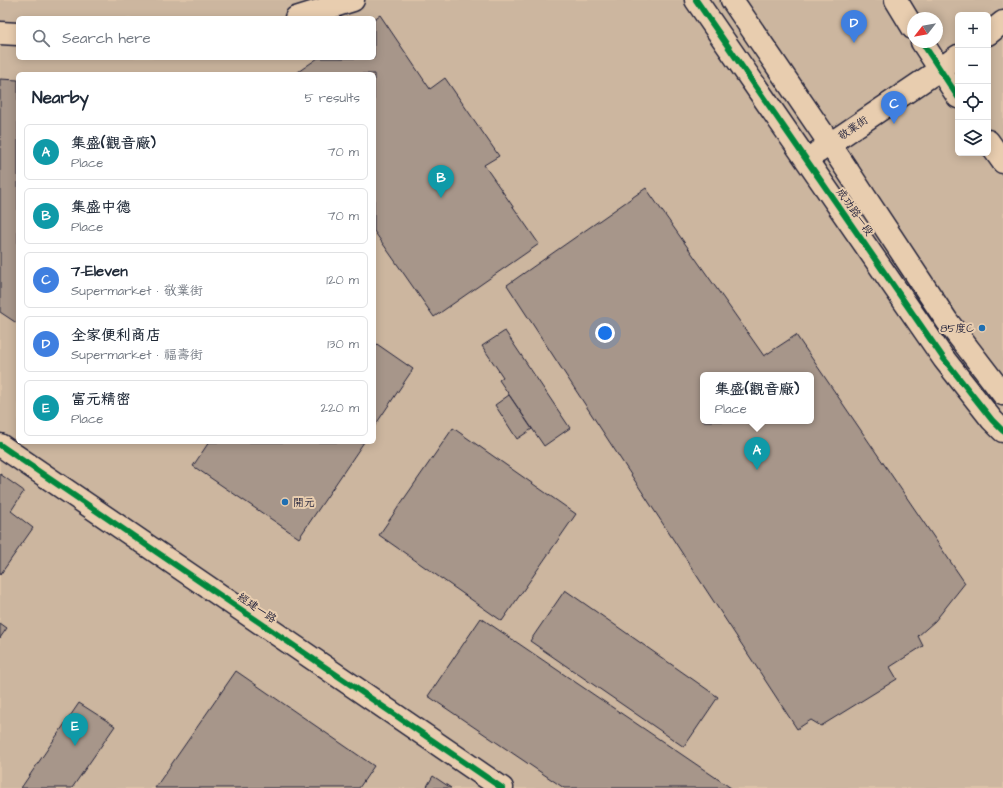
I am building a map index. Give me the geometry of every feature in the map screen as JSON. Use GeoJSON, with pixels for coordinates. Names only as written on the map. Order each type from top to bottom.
{"type":"FeatureCollection","features":[{"type":"Feature","properties":{"kind":"street"},"geometry":{"type":"LineString","coordinates":[[302,16],[353,0]]}},
{"type":"Feature","properties":{"kind":"street","name":"成功路一段"},"geometry":{"type":"LineString","coordinates":[[696,0],[944,359],[992,420],[1003,431]]}},
{"type":"Feature","properties":{"kind":"street","name":"成功路一段"},"geometry":{"type":"LineString","coordinates":[[732,0],[830,144],[947,321],[1003,394]]}},
{"type":"Feature","properties":{"kind":"street"},"geometry":{"type":"LineString","coordinates":[[896,0],[907,18]]}},
{"type":"Feature","properties":{"kind":"street"},"geometry":{"type":"LineString","coordinates":[[991,32],[1003,22]]}},
{"type":"Feature","properties":{"kind":"street"},"geometry":{"type":"LineString","coordinates":[[0,33],[16,34]]}},
{"type":"Feature","properties":{"kind":"street"},"geometry":{"type":"LineString","coordinates":[[926,48],[955,93]]}},
{"type":"Feature","properties":{"kind":"street","name":"敬業街"},"geometry":{"type":"LineString","coordinates":[[807,160],[955,58]]}},
{"type":"Feature","properties":{"kind":"street"},"geometry":{"type":"LineString","coordinates":[[991,145],[1003,162]]}},
{"type":"Feature","properties":{"kind":"street","name":"經建一路"},"geometry":{"type":"LineString","coordinates":[[0,445],[502,788]]}},
{"type":"Feature","properties":{"kind":"shaded area"},"geometry":{"type":"Polygon","coordinates":[[[0,0],[1003,0],[1003,788],[0,788],[0,0]]]}},
{"type":"Feature","properties":{"kind":"building"},"geometry":{"type":"Polygon","coordinates":[[[380,15],[430,89],[445,78],[499,156],[484,165],[539,244],[434,317],[376,234],[376,72],[298,72],[315,60],[376,60],[376,18],[380,15]]]}},
{"type":"Feature","properties":{"kind":"building"},"geometry":{"type":"Polygon","coordinates":[[[0,79],[16,80],[16,323],[0,312],[0,79]]]}},
{"type":"Feature","properties":{"kind":"building"},"geometry":{"type":"Polygon","coordinates":[[[646,188],[764,356],[796,335],[965,583],[935,621],[918,636],[923,646],[890,667],[897,679],[821,726],[811,720],[797,729],[507,285],[646,188]]]}},
{"type":"Feature","properties":{"kind":"building"},"geometry":{"type":"Polygon","coordinates":[[[505,331],[570,428],[544,446],[499,380],[503,377],[482,346],[505,331]]]}},
{"type":"Feature","properties":{"kind":"building"},"geometry":{"type":"Polygon","coordinates":[[[376,343],[413,369],[376,424],[376,343]]]}},
{"type":"Feature","properties":{"kind":"building"},"geometry":{"type":"Polygon","coordinates":[[[509,395],[532,429],[517,439],[495,405],[509,395]]]}},
{"type":"Feature","properties":{"kind":"building"},"geometry":{"type":"Polygon","coordinates":[[[453,428],[576,514],[502,621],[379,535],[453,428]]]}},
{"type":"Feature","properties":{"kind":"building","name":"開元"},"geometry":{"type":"Polygon","coordinates":[[[208,444],[363,444],[299,538],[193,466],[208,444]]]}},
{"type":"Feature","properties":{"kind":"building"},"geometry":{"type":"Polygon","coordinates":[[[0,474],[24,491],[11,511],[33,528],[0,575],[0,474]]]}},
{"type":"Feature","properties":{"kind":"building"},"geometry":{"type":"Polygon","coordinates":[[[565,590],[718,697],[684,747],[530,641],[565,590]]]}},
{"type":"Feature","properties":{"kind":"building"},"geometry":{"type":"Polygon","coordinates":[[[481,618],[731,788],[564,788],[428,696],[481,618]]]}},
{"type":"Feature","properties":{"kind":"building"},"geometry":{"type":"Polygon","coordinates":[[[0,623],[7,628],[0,638],[0,623]]]}},
{"type":"Feature","properties":{"kind":"building"},"geometry":{"type":"Polygon","coordinates":[[[236,671],[374,766],[359,788],[155,788],[236,671]]]}},
{"type":"Feature","properties":{"kind":"building"},"geometry":{"type":"Polygon","coordinates":[[[79,703],[115,726],[72,788],[21,788],[79,703]]]}},
{"type":"Feature","properties":{"kind":"building"},"geometry":{"type":"Polygon","coordinates":[[[433,776],[451,788],[426,788],[433,776]]]}},
{"type":"Feature","properties":{"kind":"cycle path"},"geometry":{"type":"LineString","coordinates":[[696,0],[944,359],[992,420],[1003,431]]}},
{"type":"Feature","properties":{"kind":"cycle path"},"geometry":{"type":"LineString","coordinates":[[926,48],[955,92]]}},
{"type":"Feature","properties":{"kind":"cycle path"},"geometry":{"type":"LineString","coordinates":[[0,445],[502,788]]}},
{"type":"Feature","properties":{"kind":"place","name":"全家便利商店"},"geometry":{"type":"Point","coordinates":[854,43]}},
{"type":"Feature","properties":{"kind":"place","name":"7-Eleven"},"geometry":{"type":"Point","coordinates":[894,124]}},
{"type":"Feature","properties":{"kind":"place","name":"集盛中德"},"geometry":{"type":"Point","coordinates":[441,198]}},
{"type":"Feature","properties":{"kind":"place","name":"85度C"},"geometry":{"type":"Point","coordinates":[982,328]}},
{"type":"Feature","properties":{"kind":"place","name":"集盛(觀音廠)"},"geometry":{"type":"Point","coordinates":[757,470]}},
{"type":"Feature","properties":{"kind":"place","name":"開元"},"geometry":{"type":"Point","coordinates":[285,502]}},
{"type":"Feature","properties":{"kind":"place","name":"富元精密"},"geometry":{"type":"Point","coordinates":[75,746]}}]}
